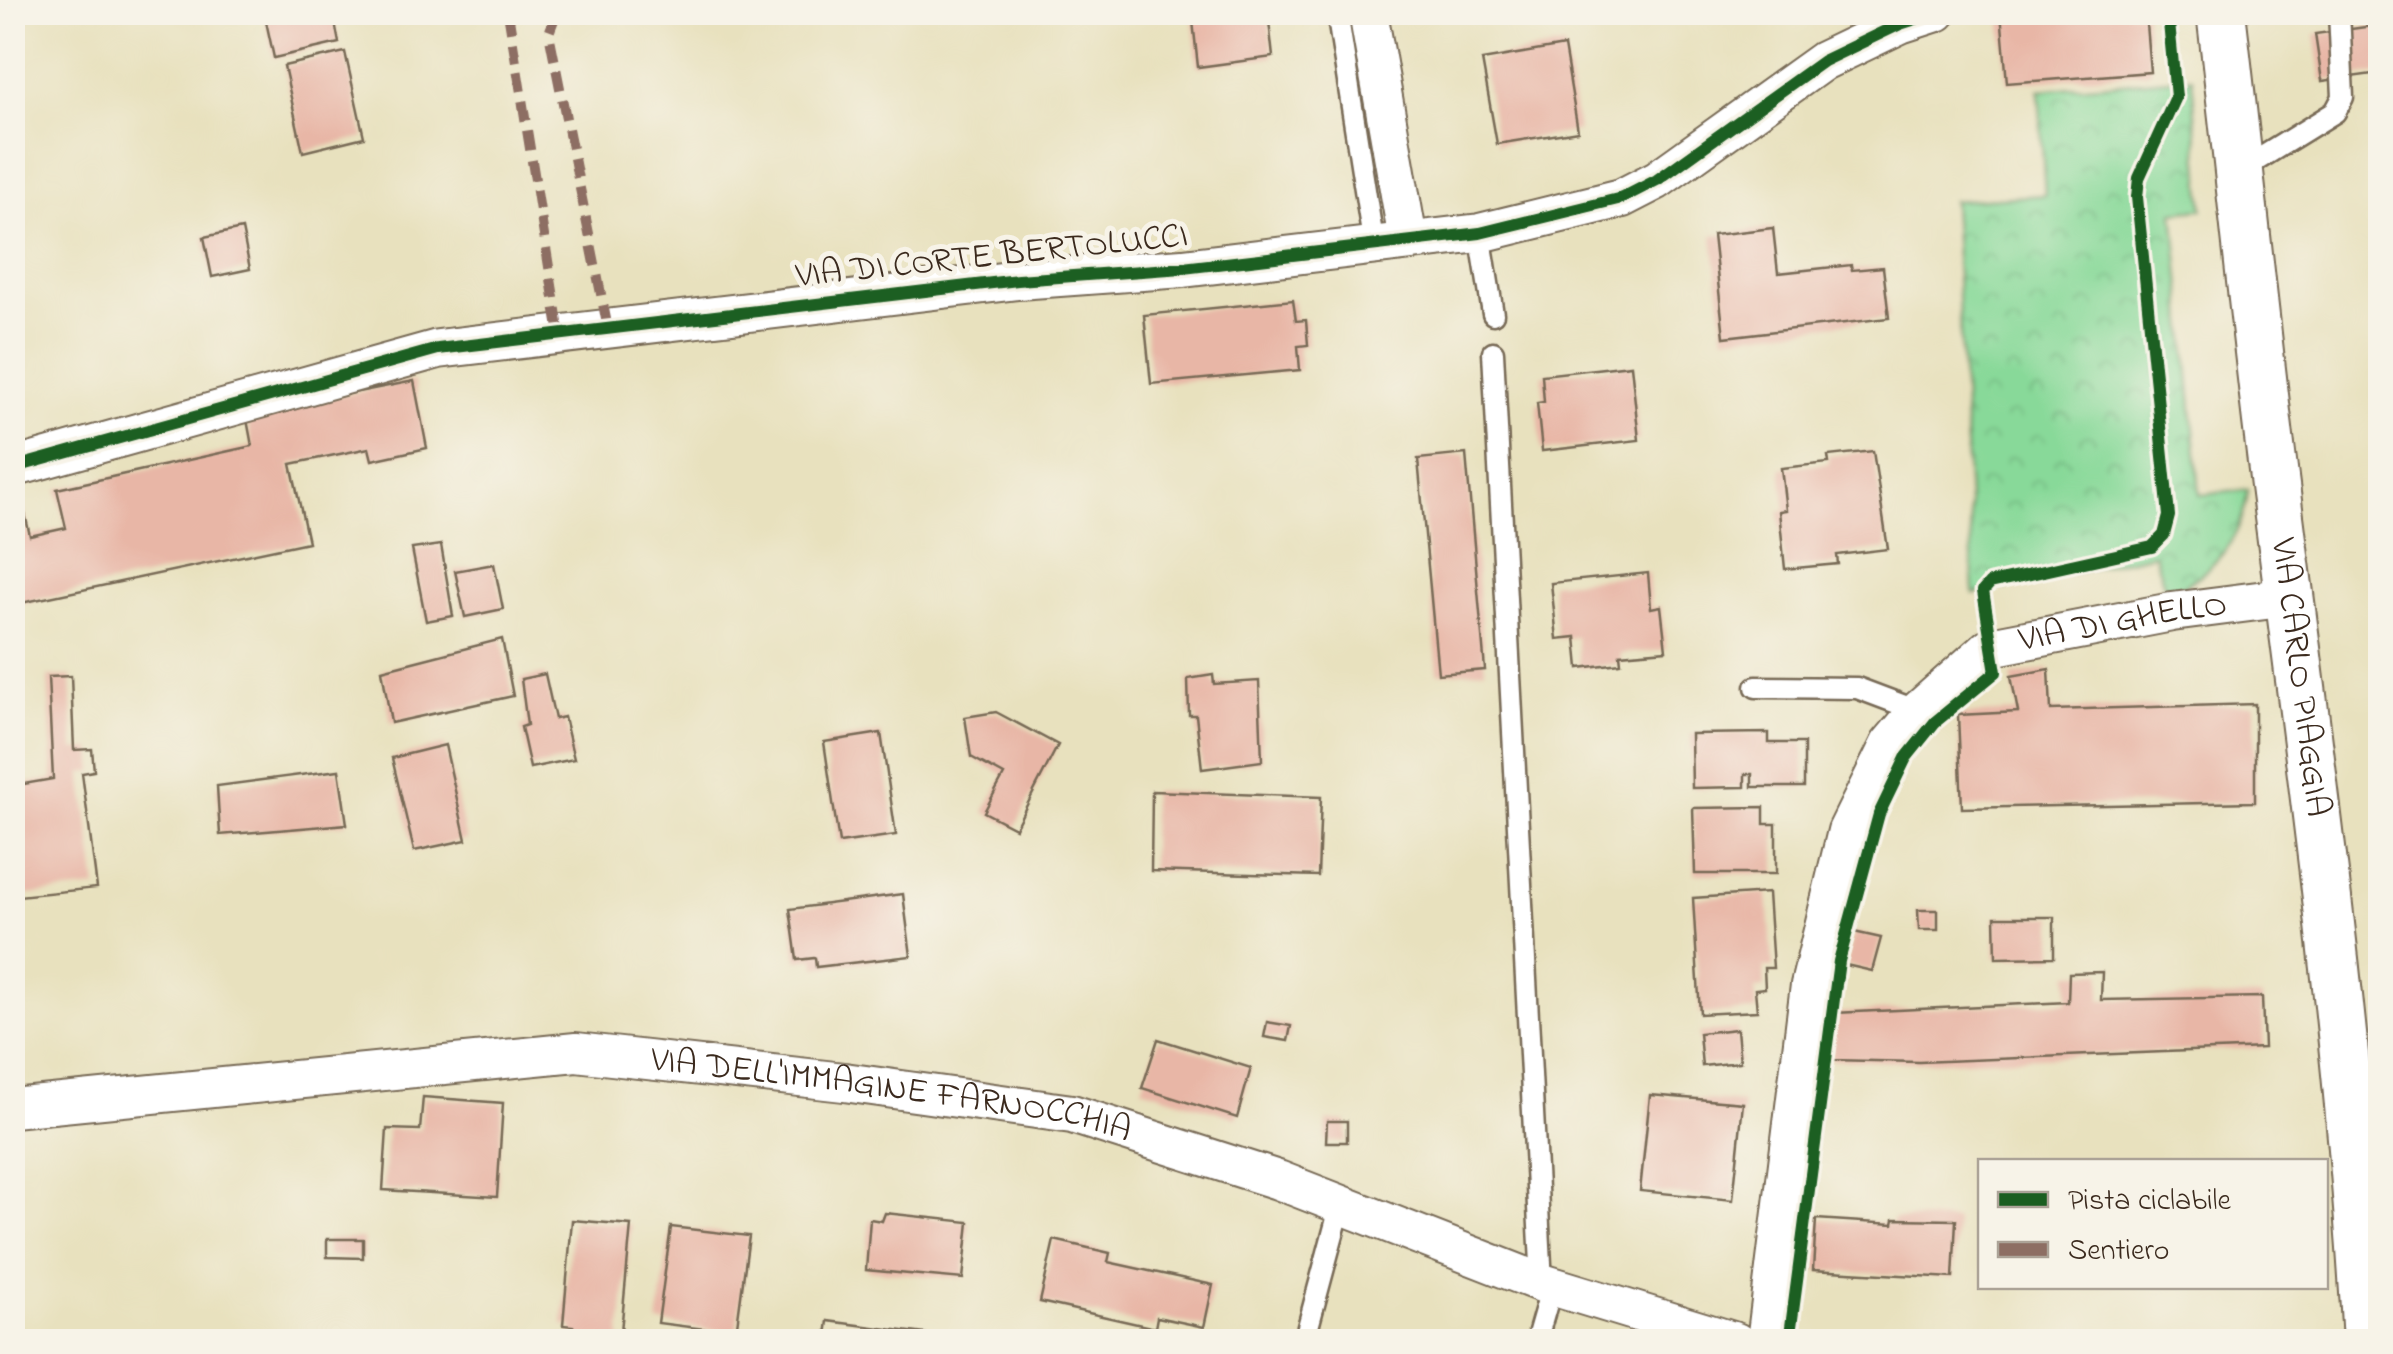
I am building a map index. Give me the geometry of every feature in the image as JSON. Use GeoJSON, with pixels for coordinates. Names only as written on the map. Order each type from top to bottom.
{"type":"FeatureCollection","features":[{"type":"Feature","properties":{"kind":"street"},"geometry":{"type":"LineString","coordinates":[[1368,12],[1391,243]]}},
{"type":"Feature","properties":{"kind":"street","name":"VIA DI CORTE BERTOLUCCI"},"geometry":{"type":"LineString","coordinates":[[12,468],[438,350],[1018,280],[1183,268],[1480,233],[1622,198],[1657,180],[1823,62],[1900,24],[1937,12]]}},
{"type":"Feature","properties":{"kind":"street","name":"VIA CARLO PIAGGIA"},"geometry":{"type":"LineString","coordinates":[[2221,12],[2319,818],[2361,1234],[2367,1342]]}},
{"type":"Feature","properties":{"kind":"street","name":"VIA DI GHELLO"},"geometry":{"type":"LineString","coordinates":[[1766,1342],[1810,986],[1847,831],[1890,744],[1918,710],[1990,647],[2172,612],[2290,597]]}},
{"type":"Feature","properties":{"kind":"street","name":"VIA DELL'IMMAGINE FARNOCCHIA"},"geometry":{"type":"LineString","coordinates":[[12,1108],[576,1052],[833,1080],[1072,1114],[1341,1204],[1547,1284],[1736,1342]]}},
{"type":"Feature","properties":{"kind":"lane"},"geometry":{"type":"LineString","coordinates":[[1337,12],[1391,243]]}},
{"type":"Feature","properties":{"kind":"lane"},"geometry":{"type":"LineString","coordinates":[[2240,171],[2335,112],[2343,96],[2339,12]]}},
{"type":"Feature","properties":{"kind":"lane"},"geometry":{"type":"LineString","coordinates":[[1480,233],[1493,314]]}},
{"type":"Feature","properties":{"kind":"lane"},"geometry":{"type":"LineString","coordinates":[[1494,352],[1547,1284],[1536,1342]]}},
{"type":"Feature","properties":{"kind":"lane"},"geometry":{"type":"LineString","coordinates":[[1756,687],[1857,688],[1918,710]]}},
{"type":"Feature","properties":{"kind":"lane"},"geometry":{"type":"LineString","coordinates":[[1304,1342],[1341,1204]]}},
{"type":"Feature","properties":{"kind":"green space"},"geometry":{"type":"Polygon","coordinates":[[[2192,77],[2203,209],[2174,212],[2200,495],[2248,490],[2239,525],[2211,566],[2167,594],[2154,554],[1974,594],[1953,201],[2045,195],[2039,90],[2192,77]]]}},
{"type":"Feature","properties":{"kind":"building"},"geometry":{"type":"Polygon","coordinates":[[[264,12],[333,12],[339,43],[274,58],[264,12]]]}},
{"type":"Feature","properties":{"kind":"building"},"geometry":{"type":"Polygon","coordinates":[[[1192,12],[1268,12],[1273,57],[1198,67],[1192,12]]]}},
{"type":"Feature","properties":{"kind":"building"},"geometry":{"type":"Polygon","coordinates":[[[2001,12],[2145,12],[2150,72],[2007,83],[2001,12]]]}},
{"type":"Feature","properties":{"kind":"building"},"geometry":{"type":"Polygon","coordinates":[[[2380,25],[2380,73],[2322,81],[2315,34],[2380,25]]]}},
{"type":"Feature","properties":{"kind":"building"},"geometry":{"type":"Polygon","coordinates":[[[1564,46],[1578,131],[1497,144],[1482,60],[1564,46]]]}},
{"type":"Feature","properties":{"kind":"building"},"geometry":{"type":"Polygon","coordinates":[[[345,52],[364,137],[303,152],[284,66],[345,52]]]}},
{"type":"Feature","properties":{"kind":"building"},"geometry":{"type":"Polygon","coordinates":[[[1773,228],[1778,273],[1851,265],[1852,270],[1883,267],[1889,318],[1724,337],[1713,235],[1773,228]]]}},
{"type":"Feature","properties":{"kind":"building"},"geometry":{"type":"Polygon","coordinates":[[[242,229],[250,269],[212,277],[204,237],[242,229]]]}},
{"type":"Feature","properties":{"kind":"building"},"geometry":{"type":"Polygon","coordinates":[[[1293,300],[1296,321],[1306,320],[1308,345],[1298,346],[1300,370],[1151,384],[1144,315],[1293,300]]]}},
{"type":"Feature","properties":{"kind":"building"},"geometry":{"type":"Polygon","coordinates":[[[1631,365],[1639,440],[1542,451],[1537,403],[1544,402],[1542,375],[1631,365]]]}},
{"type":"Feature","properties":{"kind":"building"},"geometry":{"type":"Polygon","coordinates":[[[414,381],[427,448],[372,460],[369,448],[291,464],[308,542],[12,605],[12,498],[21,496],[30,536],[66,528],[57,489],[252,446],[246,414],[414,381]]]}},
{"type":"Feature","properties":{"kind":"building"},"geometry":{"type":"Polygon","coordinates":[[[1873,451],[1888,549],[1837,555],[1838,564],[1785,569],[1779,511],[1786,510],[1781,468],[1829,463],[1828,456],[1873,451]]]}},
{"type":"Feature","properties":{"kind":"building"},"geometry":{"type":"Polygon","coordinates":[[[1466,454],[1485,670],[1438,674],[1418,459],[1466,454]]]}},
{"type":"Feature","properties":{"kind":"building"},"geometry":{"type":"Polygon","coordinates":[[[441,545],[453,616],[426,621],[412,549],[441,545]]]}},
{"type":"Feature","properties":{"kind":"building"},"geometry":{"type":"Polygon","coordinates":[[[494,564],[503,609],[465,617],[455,571],[494,564]]]}},
{"type":"Feature","properties":{"kind":"building"},"geometry":{"type":"Polygon","coordinates":[[[1648,573],[1651,608],[1661,606],[1666,650],[1620,654],[1621,663],[1579,668],[1576,637],[1557,639],[1551,583],[1648,573]]]}},
{"type":"Feature","properties":{"kind":"building"},"geometry":{"type":"Polygon","coordinates":[[[502,639],[513,696],[391,723],[382,670],[502,639]]]}},
{"type":"Feature","properties":{"kind":"building"},"geometry":{"type":"Polygon","coordinates":[[[2049,669],[2051,710],[2255,704],[2255,802],[1962,808],[1958,715],[2018,712],[2011,676],[2049,669]]]}},
{"type":"Feature","properties":{"kind":"building"},"geometry":{"type":"Polygon","coordinates":[[[545,674],[555,719],[564,717],[574,759],[530,768],[521,727],[527,725],[521,679],[545,674]]]}},
{"type":"Feature","properties":{"kind":"building"},"geometry":{"type":"Polygon","coordinates":[[[1213,675],[1214,684],[1259,681],[1262,761],[1202,769],[1196,715],[1189,715],[1188,679],[1213,675]]]}},
{"type":"Feature","properties":{"kind":"building"},"geometry":{"type":"Polygon","coordinates":[[[71,676],[74,750],[92,749],[94,771],[82,773],[97,888],[19,896],[17,879],[12,880],[12,786],[53,779],[48,677],[71,676]]]}},
{"type":"Feature","properties":{"kind":"building"},"geometry":{"type":"Polygon","coordinates":[[[996,712],[1058,745],[1015,828],[984,812],[1004,775],[971,757],[965,717],[996,712]]]}},
{"type":"Feature","properties":{"kind":"building"},"geometry":{"type":"Polygon","coordinates":[[[881,733],[896,835],[839,843],[824,742],[881,733]]]}},
{"type":"Feature","properties":{"kind":"building"},"geometry":{"type":"Polygon","coordinates":[[[1769,733],[1769,743],[1804,743],[1804,787],[1752,787],[1752,774],[1745,774],[1745,787],[1692,788],[1691,734],[1769,733]]]}},
{"type":"Feature","properties":{"kind":"building"},"geometry":{"type":"Polygon","coordinates":[[[445,745],[466,840],[414,851],[392,758],[445,745]]]}},
{"type":"Feature","properties":{"kind":"building"},"geometry":{"type":"Polygon","coordinates":[[[339,770],[347,824],[220,835],[217,786],[339,770]]]}},
{"type":"Feature","properties":{"kind":"building"},"geometry":{"type":"Polygon","coordinates":[[[1152,791],[1321,797],[1318,876],[1151,871],[1152,791]]]}},
{"type":"Feature","properties":{"kind":"building"},"geometry":{"type":"Polygon","coordinates":[[[1764,807],[1764,824],[1776,824],[1776,874],[1695,874],[1693,808],[1764,807]]]}},
{"type":"Feature","properties":{"kind":"building"},"geometry":{"type":"Polygon","coordinates":[[[1768,893],[1773,968],[1764,968],[1765,988],[1755,989],[1757,1011],[1700,1014],[1693,898],[1768,893]]]}},
{"type":"Feature","properties":{"kind":"building"},"geometry":{"type":"Polygon","coordinates":[[[903,894],[911,956],[816,967],[815,958],[797,960],[790,909],[903,894]]]}},
{"type":"Feature","properties":{"kind":"building"},"geometry":{"type":"Polygon","coordinates":[[[1918,910],[1938,910],[1938,930],[1919,930],[1918,910]]]}},
{"type":"Feature","properties":{"kind":"building"},"geometry":{"type":"Polygon","coordinates":[[[1995,917],[2054,917],[2054,957],[1996,958],[1995,917]]]}},
{"type":"Feature","properties":{"kind":"building"},"geometry":{"type":"Polygon","coordinates":[[[1854,932],[1881,938],[1872,971],[1846,965],[1854,932]]]}},
{"type":"Feature","properties":{"kind":"building"},"geometry":{"type":"Polygon","coordinates":[[[2102,972],[2101,1000],[2262,997],[2264,1048],[1919,1062],[1831,1060],[1835,1013],[2068,1002],[2069,973],[2102,972]]]}},
{"type":"Feature","properties":{"kind":"building"},"geometry":{"type":"Polygon","coordinates":[[[1267,1022],[1291,1026],[1288,1041],[1264,1037],[1267,1022]]]}},
{"type":"Feature","properties":{"kind":"building"},"geometry":{"type":"Polygon","coordinates":[[[1737,1029],[1740,1062],[1702,1066],[1699,1033],[1737,1029]]]}},
{"type":"Feature","properties":{"kind":"building"},"geometry":{"type":"Polygon","coordinates":[[[1158,1039],[1251,1068],[1237,1118],[1142,1088],[1158,1039]]]}},
{"type":"Feature","properties":{"kind":"building"},"geometry":{"type":"Polygon","coordinates":[[[1650,1095],[1743,1103],[1733,1200],[1640,1191],[1650,1095]]]}},
{"type":"Feature","properties":{"kind":"building"},"geometry":{"type":"Polygon","coordinates":[[[423,1097],[503,1103],[497,1197],[383,1190],[387,1129],[420,1130],[423,1097]]]}},
{"type":"Feature","properties":{"kind":"building"},"geometry":{"type":"Polygon","coordinates":[[[1327,1121],[1347,1121],[1347,1142],[1326,1142],[1327,1121]]]}},
{"type":"Feature","properties":{"kind":"building"},"geometry":{"type":"Polygon","coordinates":[[[885,1213],[969,1222],[963,1279],[866,1270],[870,1219],[882,1221],[885,1213]]]}},
{"type":"Feature","properties":{"kind":"building"},"geometry":{"type":"Polygon","coordinates":[[[1816,1219],[1893,1224],[1894,1219],[1956,1220],[1953,1278],[1813,1270],[1816,1219]]]}},
{"type":"Feature","properties":{"kind":"building"},"geometry":{"type":"Polygon","coordinates":[[[572,1220],[631,1225],[620,1342],[572,1342],[573,1326],[563,1325],[572,1220]]]}},
{"type":"Feature","properties":{"kind":"building"},"geometry":{"type":"Polygon","coordinates":[[[671,1227],[749,1236],[736,1333],[658,1323],[671,1227]]]}},
{"type":"Feature","properties":{"kind":"building"},"geometry":{"type":"Polygon","coordinates":[[[327,1239],[363,1239],[363,1258],[327,1257],[327,1239]]]}},
{"type":"Feature","properties":{"kind":"building"},"geometry":{"type":"Polygon","coordinates":[[[1054,1240],[1110,1253],[1108,1262],[1213,1285],[1204,1327],[1157,1317],[1155,1328],[1040,1302],[1054,1240]]]}},
{"type":"Feature","properties":{"kind":"building"},"geometry":{"type":"Polygon","coordinates":[[[828,1321],[964,1339],[964,1342],[825,1342],[828,1321]]]}},
{"type":"Feature","properties":{"kind":"marked path"},"geometry":{"type":"LineString","coordinates":[[508,12],[560,335]]}},
{"type":"Feature","properties":{"kind":"marked path"},"geometry":{"type":"LineString","coordinates":[[557,12],[549,33],[608,329]]}},
{"type":"Feature","properties":{"kind":"cycle path"},"geometry":{"type":"LineString","coordinates":[[12,468],[438,349],[1018,280],[1183,268],[1480,233],[1622,198],[1657,180],[1823,61],[1900,24],[1937,12]]}},
{"type":"Feature","properties":{"kind":"cycle path"},"geometry":{"type":"LineString","coordinates":[[1789,1342],[1839,961],[1879,814],[1906,758],[1935,722],[1996,672],[1983,591],[1990,583],[2152,547],[2164,535],[2169,516],[2137,197],[2139,178],[2176,97],[2168,12]]}}]}
